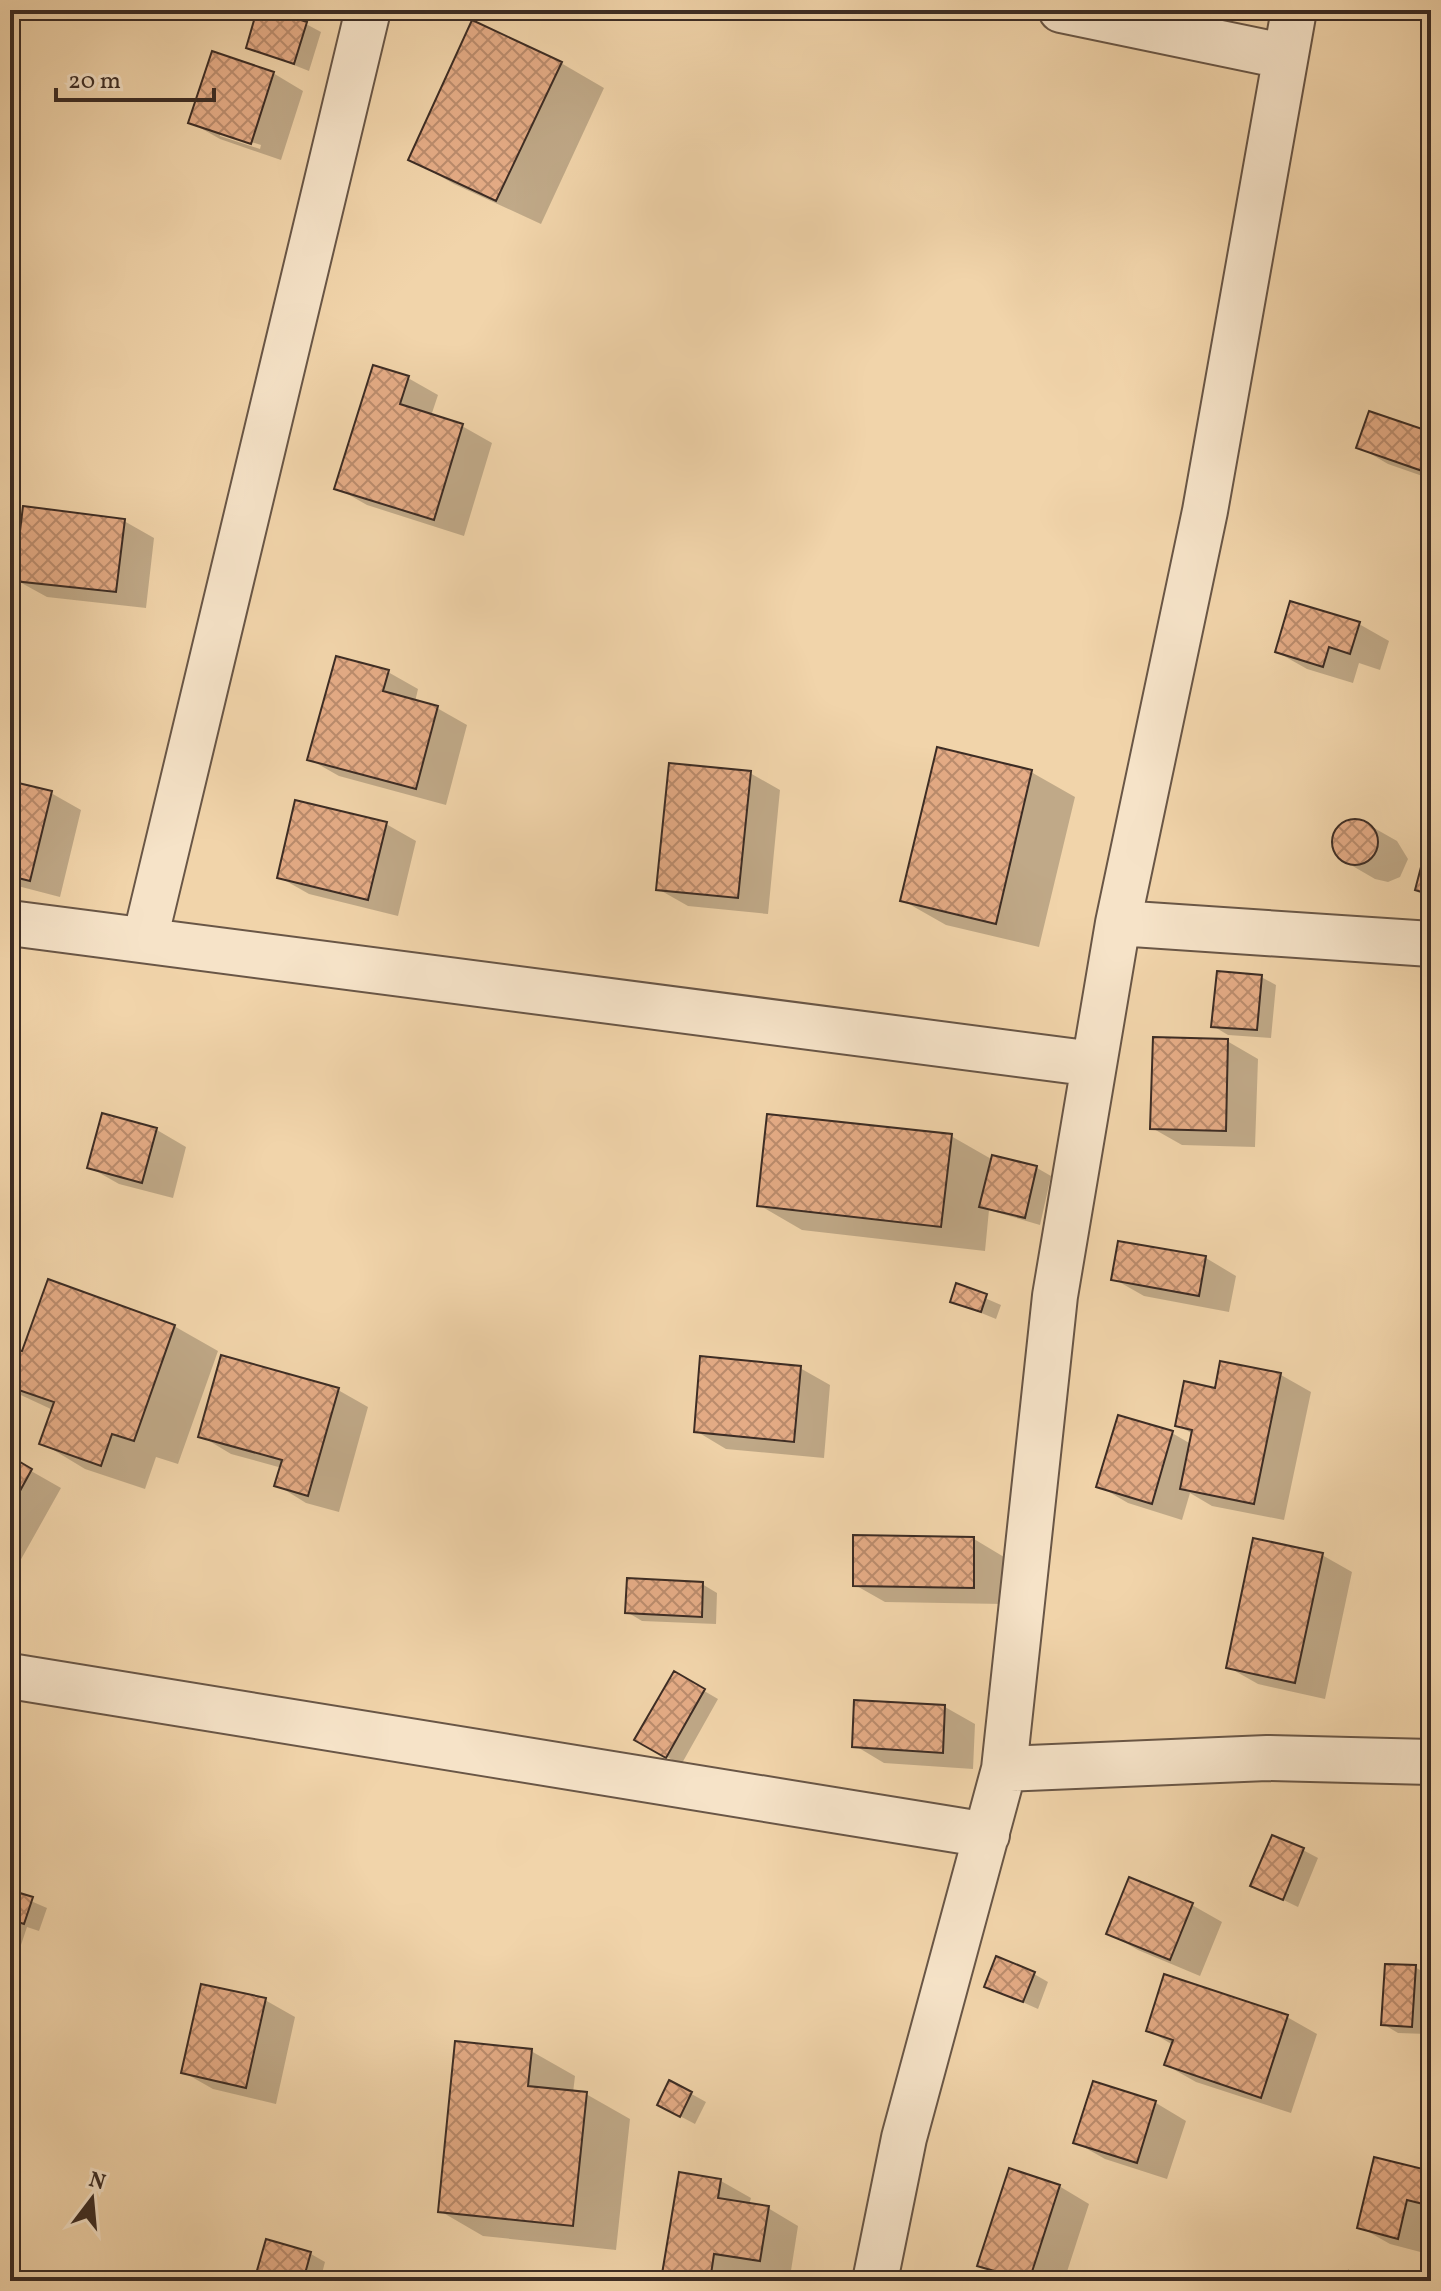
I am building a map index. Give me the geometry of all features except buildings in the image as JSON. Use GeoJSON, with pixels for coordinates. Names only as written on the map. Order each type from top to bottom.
{"type":"FeatureCollection","features":[{"type":"Feature","properties":{"kind":"street"},"geometry":{"type":"LineString","coordinates":[[145,939],[368,10]]}},
{"type":"Feature","properties":{"kind":"street"},"geometry":{"type":"LineString","coordinates":[[1061,10],[1283,56]]}},
{"type":"Feature","properties":{"kind":"street"},"geometry":{"type":"LineString","coordinates":[[875,2281],[904,2138],[1004,1769],[1055,1296],[1118,923],[1205,511],[1283,56],[1294,10]]}},
{"type":"Feature","properties":{"kind":"street"},"geometry":{"type":"LineString","coordinates":[[10,923],[1094,1064]]}},
{"type":"Feature","properties":{"kind":"street"},"geometry":{"type":"LineString","coordinates":[[1118,923],[1431,944]]}},
{"type":"Feature","properties":{"kind":"street"},"geometry":{"type":"LineString","coordinates":[[10,1676],[987,1835]]}},
{"type":"Feature","properties":{"kind":"street"},"geometry":{"type":"LineString","coordinates":[[1004,1769],[1267,1758],[1431,1762]]}}]}
